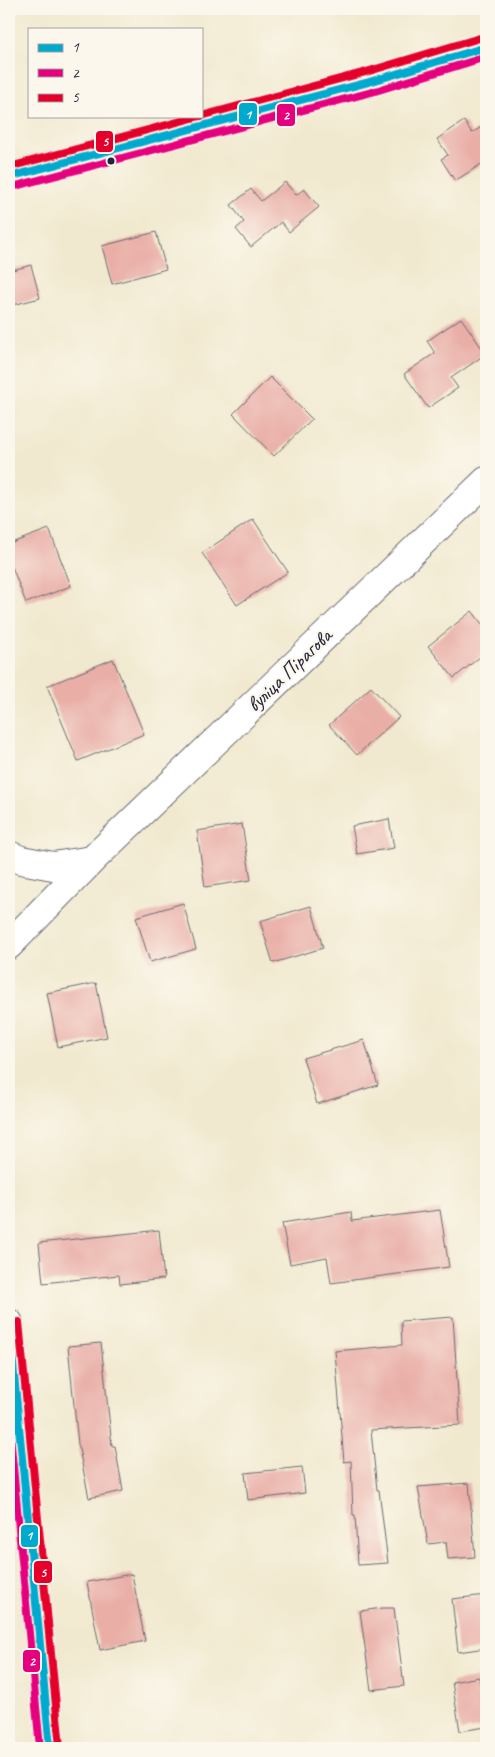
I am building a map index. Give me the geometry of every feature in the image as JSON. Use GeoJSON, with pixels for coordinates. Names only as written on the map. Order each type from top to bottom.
{"type":"FeatureCollection","features":[{"type":"Feature","properties":{"kind":"street"},"geometry":{"type":"LineString","coordinates":[[9,177],[370,82],[486,47]]}},
{"type":"Feature","properties":{"kind":"street","name":"вуліца Пірагова"},"geometry":{"type":"LineString","coordinates":[[9,945],[92,860],[486,481]]}},
{"type":"Feature","properties":{"kind":"street"},"geometry":{"type":"LineString","coordinates":[[9,855],[20,860],[53,866],[92,860]]}},
{"type":"Feature","properties":{"kind":"street"},"geometry":{"type":"LineString","coordinates":[[9,1323],[50,1748]]}},
{"type":"Feature","properties":{"kind":"building"},"geometry":{"type":"Polygon","coordinates":[[[464,121],[472,133],[486,124],[486,161],[455,181],[441,159],[448,155],[437,139],[464,121]]]}},
{"type":"Feature","properties":{"kind":"building"},"geometry":{"type":"Polygon","coordinates":[[[285,182],[296,195],[304,189],[319,207],[289,232],[281,222],[251,247],[236,229],[244,222],[231,205],[251,189],[261,201],[285,182]]]}},
{"type":"Feature","properties":{"kind":"building"},"geometry":{"type":"Polygon","coordinates":[[[156,232],[166,269],[112,284],[102,246],[156,232]]]}},
{"type":"Feature","properties":{"kind":"building"},"geometry":{"type":"Polygon","coordinates":[[[31,265],[40,298],[9,306],[9,271],[31,265]]]}},
{"type":"Feature","properties":{"kind":"building"},"geometry":{"type":"Polygon","coordinates":[[[461,318],[486,354],[451,378],[458,388],[428,408],[404,374],[435,353],[427,341],[461,318]]]}},
{"type":"Feature","properties":{"kind":"building"},"geometry":{"type":"Polygon","coordinates":[[[270,377],[312,419],[274,456],[233,414],[270,377]]]}},
{"type":"Feature","properties":{"kind":"building"},"geometry":{"type":"Polygon","coordinates":[[[253,519],[288,572],[237,605],[202,553],[253,519]]]}},
{"type":"Feature","properties":{"kind":"building"},"geometry":{"type":"Polygon","coordinates":[[[49,529],[71,586],[26,603],[9,559],[9,544],[49,529]]]}},
{"type":"Feature","properties":{"kind":"building"},"geometry":{"type":"Polygon","coordinates":[[[472,611],[486,629],[486,652],[454,678],[428,646],[472,611]]]}},
{"type":"Feature","properties":{"kind":"building"},"geometry":{"type":"Polygon","coordinates":[[[113,659],[144,734],[78,761],[47,686],[113,659]]]}},
{"type":"Feature","properties":{"kind":"building"},"geometry":{"type":"Polygon","coordinates":[[[371,687],[399,717],[357,755],[329,725],[371,687]]]}},
{"type":"Feature","properties":{"kind":"building"},"geometry":{"type":"Polygon","coordinates":[[[389,819],[394,848],[357,854],[352,826],[389,819]]]}},
{"type":"Feature","properties":{"kind":"building"},"geometry":{"type":"Polygon","coordinates":[[[242,824],[251,880],[205,887],[197,831],[242,824]]]}},
{"type":"Feature","properties":{"kind":"building"},"geometry":{"type":"Polygon","coordinates":[[[183,903],[196,949],[150,962],[136,917],[183,903]]]}},
{"type":"Feature","properties":{"kind":"building"},"geometry":{"type":"Polygon","coordinates":[[[311,906],[323,948],[273,963],[260,921],[311,906]]]}},
{"type":"Feature","properties":{"kind":"building"},"geometry":{"type":"Polygon","coordinates":[[[96,983],[107,1037],[58,1047],[47,993],[96,983]]]}},
{"type":"Feature","properties":{"kind":"building"},"geometry":{"type":"Polygon","coordinates":[[[364,1040],[378,1085],[317,1104],[303,1058],[364,1040]]]}},
{"type":"Feature","properties":{"kind":"building"},"geometry":{"type":"Polygon","coordinates":[[[440,1210],[449,1267],[331,1283],[327,1257],[290,1264],[282,1223],[351,1212],[352,1221],[440,1210]]]}},
{"type":"Feature","properties":{"kind":"building"},"geometry":{"type":"Polygon","coordinates":[[[159,1230],[164,1279],[120,1284],[119,1275],[43,1283],[39,1243],[159,1230]]]}},
{"type":"Feature","properties":{"kind":"building"},"geometry":{"type":"Polygon","coordinates":[[[453,1317],[460,1425],[371,1430],[377,1490],[379,1490],[388,1563],[358,1565],[355,1515],[353,1515],[351,1461],[344,1462],[335,1351],[402,1345],[401,1321],[453,1317]]]}},
{"type":"Feature","properties":{"kind":"building"},"geometry":{"type":"Polygon","coordinates":[[[101,1343],[112,1446],[115,1446],[123,1491],[89,1498],[78,1444],[68,1346],[101,1343]]]}},
{"type":"Feature","properties":{"kind":"building"},"geometry":{"type":"Polygon","coordinates":[[[302,1467],[305,1493],[248,1500],[245,1473],[302,1467]]]}},
{"type":"Feature","properties":{"kind":"building"},"geometry":{"type":"Polygon","coordinates":[[[469,1483],[475,1557],[448,1559],[446,1542],[428,1544],[418,1487],[469,1483]]]}},
{"type":"Feature","properties":{"kind":"building"},"geometry":{"type":"Polygon","coordinates":[[[132,1574],[145,1641],[100,1650],[87,1582],[132,1574]]]}},
{"type":"Feature","properties":{"kind":"building"},"geometry":{"type":"Polygon","coordinates":[[[486,1595],[486,1648],[458,1652],[452,1599],[486,1595]]]}},
{"type":"Feature","properties":{"kind":"building"},"geometry":{"type":"Polygon","coordinates":[[[394,1608],[404,1686],[371,1690],[360,1611],[394,1608]]]}},
{"type":"Feature","properties":{"kind":"building"},"geometry":{"type":"Polygon","coordinates":[[[479,1677],[486,1727],[460,1731],[452,1682],[479,1677]]]}},
{"type":"Feature","properties":{"kind":"transit line","name":"5"},"geometry":{"type":"LineString","coordinates":[[202,116],[366,72],[483,37]]}},
{"type":"Feature","properties":{"kind":"transit line","name":"1"},"geometry":{"type":"LineString","coordinates":[[9,177],[369,82],[486,47]]}},
{"type":"Feature","properties":{"kind":"transit line","name":"2"},"geometry":{"type":"LineString","coordinates":[[12,187],[372,92],[486,57]]}},
{"type":"Feature","properties":{"kind":"transit line","name":"5"},"geometry":{"type":"LineString","coordinates":[[9,167],[193,118]]}},
{"type":"Feature","properties":{"kind":"transit line","name":"5"},"geometry":{"type":"LineString","coordinates":[[19,1322],[60,1747]]}},
{"type":"Feature","properties":{"kind":"transit line","name":"1"},"geometry":{"type":"LineString","coordinates":[[9,1323],[50,1748]]}},
{"type":"Feature","properties":{"kind":"transit line","name":"2"},"geometry":{"type":"LineString","coordinates":[[9,1425],[40,1748]]}}]}
